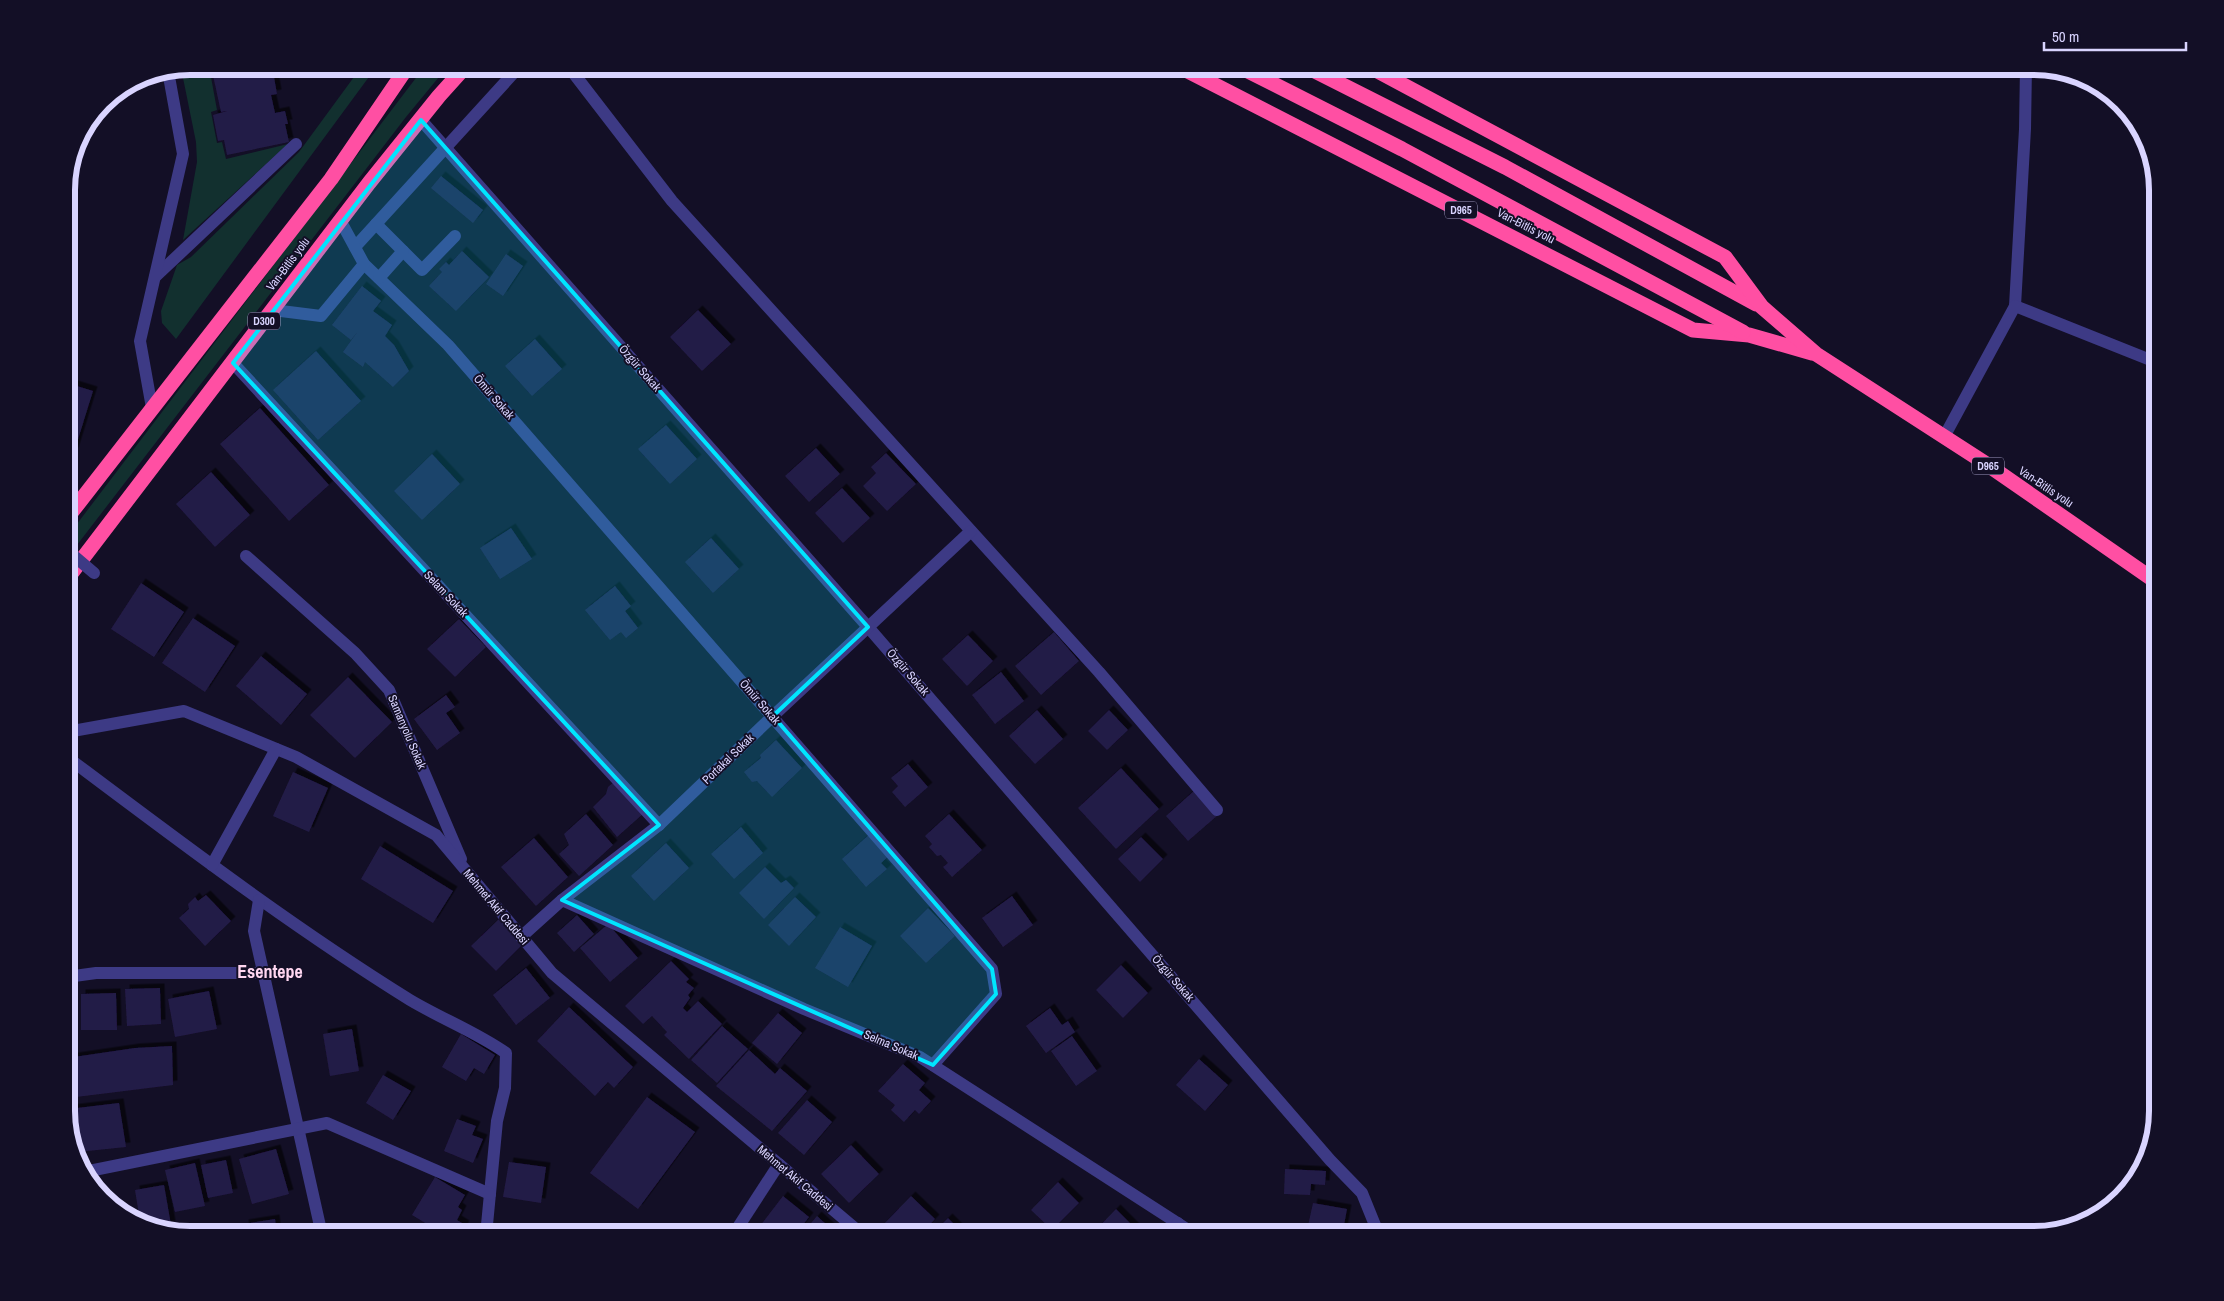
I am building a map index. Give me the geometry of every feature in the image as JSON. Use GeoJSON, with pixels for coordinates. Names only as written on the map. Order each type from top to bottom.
{"type":"FeatureCollection","features":[{"type":"Feature","properties":{"kind":"highway","name":"Van-Bitlis yolu"},"geometry":{"type":"LineString","coordinates":[[75,506],[331,179],[402,75]]}},
{"type":"Feature","properties":{"kind":"highway","name":"Van-Bitlis yolu"},"geometry":{"type":"LineString","coordinates":[[75,567],[340,220],[458,75]]}},
{"type":"Feature","properties":{"kind":"highway","name":"Van-Bitlis yolu"},"geometry":{"type":"LineString","coordinates":[[1196,75],[1693,330],[1749,335],[1816,354]]}},
{"type":"Feature","properties":{"kind":"highway"},"geometry":{"type":"LineString","coordinates":[[1256,75],[1402,150],[1749,335]]}},
{"type":"Feature","properties":{"kind":"highway"},"geometry":{"type":"LineString","coordinates":[[1323,75],[1504,167],[1762,307]]}},
{"type":"Feature","properties":{"kind":"highway","name":"Van-Bitlis yolu"},"geometry":{"type":"LineString","coordinates":[[1385,75],[1725,257],[1762,307],[1816,354],[1944,437],[2149,577]]}},
{"type":"Feature","properties":{"kind":"street"},"geometry":{"type":"LineString","coordinates":[[355,247],[512,75]]}},
{"type":"Feature","properties":{"kind":"street"},"geometry":{"type":"LineString","coordinates":[[575,75],[672,201],[1099,672],[1217,810]]}},
{"type":"Feature","properties":{"kind":"street"},"geometry":{"type":"LineString","coordinates":[[1944,437],[2015,306],[2025,129],[2026,75]]}},
{"type":"Feature","properties":{"kind":"street"},"geometry":{"type":"LineString","coordinates":[[152,408],[140,341],[184,154],[169,77]]}},
{"type":"Feature","properties":{"kind":"street","name":"Özgür Sokak"},"geometry":{"type":"LineString","coordinates":[[421,120],[868,627],[1323,1152],[1362,1193],[1375,1226]]}},
{"type":"Feature","properties":{"kind":"street"},"geometry":{"type":"LineString","coordinates":[[155,277],[296,144]]}},
{"type":"Feature","properties":{"kind":"street","name":"Ömür Sokak"},"geometry":{"type":"LineString","coordinates":[[340,220],[364,264],[448,345],[992,969],[996,994],[933,1065]]}},
{"type":"Feature","properties":{"kind":"street"},"geometry":{"type":"LineString","coordinates":[[376,224],[422,270],[456,236]]}},
{"type":"Feature","properties":{"kind":"street"},"geometry":{"type":"LineString","coordinates":[[379,278],[403,251]]}},
{"type":"Feature","properties":{"kind":"street"},"geometry":{"type":"LineString","coordinates":[[273,310],[321,316],[364,264]]}},
{"type":"Feature","properties":{"kind":"street"},"geometry":{"type":"LineString","coordinates":[[2015,306],[2149,359]]}},
{"type":"Feature","properties":{"kind":"street","name":"Selam Sokak"},"geometry":{"type":"LineString","coordinates":[[232,363],[659,825]]}},
{"type":"Feature","properties":{"kind":"street","name":"Portakal Sokak"},"geometry":{"type":"LineString","coordinates":[[521,937],[562,900],[659,825],[972,531]]}},
{"type":"Feature","properties":{"kind":"street","name":"Samanyolu Sokak"},"geometry":{"type":"LineString","coordinates":[[246,556],[355,652],[389,690],[467,872]]}},
{"type":"Feature","properties":{"kind":"street"},"geometry":{"type":"LineString","coordinates":[[75,557],[94,573]]}},
{"type":"Feature","properties":{"kind":"street","name":"Mehmet Akif Caddesi"},"geometry":{"type":"LineString","coordinates":[[75,730],[184,711],[296,757],[436,836],[552,973],[852,1226]]}},
{"type":"Feature","properties":{"kind":"street"},"geometry":{"type":"LineString","coordinates":[[212,865],[276,749]]}},
{"type":"Feature","properties":{"kind":"street"},"geometry":{"type":"LineString","coordinates":[[75,764],[259,900],[411,1000],[482,1036],[506,1053],[505,1088],[497,1121],[487,1226]]}},
{"type":"Feature","properties":{"kind":"street"},"geometry":{"type":"LineString","coordinates":[[259,900],[254,931],[320,1226]]}},
{"type":"Feature","properties":{"kind":"street","name":"Selma Sokak"},"geometry":{"type":"LineString","coordinates":[[562,900],[804,1010],[920,1057],[1182,1226]]}},
{"type":"Feature","properties":{"kind":"street"},"geometry":{"type":"LineString","coordinates":[[75,976],[96,973],[263,973]]}},
{"type":"Feature","properties":{"kind":"street"},"geometry":{"type":"LineString","coordinates":[[92,1170],[298,1127],[327,1123],[490,1194]]}},
{"type":"Feature","properties":{"kind":"street"},"geometry":{"type":"LineString","coordinates":[[739,1226],[780,1164]]}},
{"type":"Feature","properties":{"kind":"highlighted area"},"geometry":{"type":"Polygon","coordinates":[[[421,120],[868,627],[773,716],[992,969],[996,994],[933,1065],[562,900],[659,825],[233,363],[421,120]]]}},
{"type":"Feature","properties":{"kind":"green space"},"geometry":{"type":"Polygon","coordinates":[[[183,75],[211,75],[217,110],[211,112],[217,143],[222,142],[226,159],[288,144],[183,240],[197,162],[196,142],[183,75]]]}},
{"type":"Feature","properties":{"kind":"green space"},"geometry":{"type":"Polygon","coordinates":[[[355,75],[370,75],[176,339],[162,323],[161,311],[177,265],[191,257],[299,152],[355,75]]]}},
{"type":"Feature","properties":{"kind":"green space"},"geometry":{"type":"Polygon","coordinates":[[[418,75],[441,75],[406,117],[75,548],[75,526],[418,75]]]}},
{"type":"Feature","properties":{"kind":"building"},"geometry":{"type":"Polygon","coordinates":[[[213,75],[274,75],[277,94],[271,95],[275,113],[285,111],[288,124],[285,124],[289,142],[227,155],[224,140],[218,141],[213,115],[227,111],[221,112],[213,75]]]}},
{"type":"Feature","properties":{"kind":"building"},"geometry":{"type":"Polygon","coordinates":[[[441,176],[483,210],[473,223],[431,188],[441,176]]]}},
{"type":"Feature","properties":{"kind":"building"},"geometry":{"type":"Polygon","coordinates":[[[462,251],[489,277],[456,311],[429,286],[442,272],[439,269],[446,262],[449,265],[462,251]]]}},
{"type":"Feature","properties":{"kind":"building"},"geometry":{"type":"Polygon","coordinates":[[[506,254],[523,266],[503,296],[486,284],[506,254]]]}},
{"type":"Feature","properties":{"kind":"building"},"geometry":{"type":"Polygon","coordinates":[[[362,286],[381,301],[373,311],[392,325],[385,336],[394,345],[409,371],[393,387],[365,362],[363,367],[343,352],[358,331],[351,340],[332,325],[362,286]]]}},
{"type":"Feature","properties":{"kind":"building"},"geometry":{"type":"Polygon","coordinates":[[[698,310],[731,344],[702,371],[670,337],[698,310]]]}},
{"type":"Feature","properties":{"kind":"building"},"geometry":{"type":"Polygon","coordinates":[[[535,339],[562,369],[532,396],[505,366],[535,339]]]}},
{"type":"Feature","properties":{"kind":"building"},"geometry":{"type":"Polygon","coordinates":[[[316,351],[361,401],[318,440],[273,390],[316,351]]]}},
{"type":"Feature","properties":{"kind":"building"},"geometry":{"type":"Polygon","coordinates":[[[75,385],[93,391],[75,449],[75,385]]]}},
{"type":"Feature","properties":{"kind":"building"},"geometry":{"type":"Polygon","coordinates":[[[260,408],[329,485],[289,521],[220,444],[260,408]]]}},
{"type":"Feature","properties":{"kind":"building"},"geometry":{"type":"Polygon","coordinates":[[[666,425],[697,459],[670,484],[638,449],[666,425]]]}},
{"type":"Feature","properties":{"kind":"building"},"geometry":{"type":"Polygon","coordinates":[[[816,448],[840,474],[809,502],[785,476],[816,448]]]}},
{"type":"Feature","properties":{"kind":"building"},"geometry":{"type":"Polygon","coordinates":[[[886,453],[916,484],[887,511],[863,486],[876,473],[871,467],[886,453]]]}},
{"type":"Feature","properties":{"kind":"building"},"geometry":{"type":"Polygon","coordinates":[[[432,454],[460,484],[422,520],[394,491],[432,454]]]}},
{"type":"Feature","properties":{"kind":"building"},"geometry":{"type":"Polygon","coordinates":[[[211,472],[250,515],[215,547],[176,504],[211,472]]]}},
{"type":"Feature","properties":{"kind":"building"},"geometry":{"type":"Polygon","coordinates":[[[842,488],[870,518],[843,543],[815,513],[842,488]]]}},
{"type":"Feature","properties":{"kind":"building"},"geometry":{"type":"Polygon","coordinates":[[[511,528],[532,559],[500,579],[480,548],[511,528]]]}},
{"type":"Feature","properties":{"kind":"building"},"geometry":{"type":"Polygon","coordinates":[[[711,538],[739,569],[713,593],[685,562],[711,538]]]}},
{"type":"Feature","properties":{"kind":"building"},"geometry":{"type":"Polygon","coordinates":[[[141,583],[184,612],[154,657],[111,629],[141,583]]]}},
{"type":"Feature","properties":{"kind":"building"},"geometry":{"type":"Polygon","coordinates":[[[615,586],[631,606],[625,611],[638,628],[626,638],[621,632],[610,640],[585,610],[615,586]]]}},
{"type":"Feature","properties":{"kind":"building"},"geometry":{"type":"Polygon","coordinates":[[[193,618],[235,646],[205,692],[162,663],[193,618]]]}},
{"type":"Feature","properties":{"kind":"building"},"geometry":{"type":"Polygon","coordinates":[[[459,619],[486,647],[455,677],[427,649],[459,619]]]}},
{"type":"Feature","properties":{"kind":"building"},"geometry":{"type":"Polygon","coordinates":[[[1054,632],[1079,661],[1041,695],[1015,666],[1054,632]]]}},
{"type":"Feature","properties":{"kind":"building"},"geometry":{"type":"Polygon","coordinates":[[[968,635],[993,661],[967,686],[942,659],[968,635]]]}},
{"type":"Feature","properties":{"kind":"building"},"geometry":{"type":"Polygon","coordinates":[[[261,656],[307,694],[281,725],[236,686],[261,656]]]}},
{"type":"Feature","properties":{"kind":"building"},"geometry":{"type":"Polygon","coordinates":[[[1001,672],[1024,701],[995,724],[972,695],[1001,672]]]}},
{"type":"Feature","properties":{"kind":"building"},"geometry":{"type":"Polygon","coordinates":[[[348,677],[392,722],[355,758],[310,715],[348,677]]]}},
{"type":"Feature","properties":{"kind":"building"},"geometry":{"type":"Polygon","coordinates":[[[446,695],[455,707],[446,713],[460,733],[437,750],[414,719],[446,695]]]}},
{"type":"Feature","properties":{"kind":"building"},"geometry":{"type":"Polygon","coordinates":[[[1037,710],[1063,739],[1035,764],[1009,736],[1037,710]]]}},
{"type":"Feature","properties":{"kind":"building"},"geometry":{"type":"Polygon","coordinates":[[[1109,710],[1128,730],[1107,750],[1088,731],[1109,710]]]}},
{"type":"Feature","properties":{"kind":"building"},"geometry":{"type":"Polygon","coordinates":[[[776,740],[802,768],[772,797],[757,781],[752,782],[744,772],[761,758],[760,755],[776,740]]]}},
{"type":"Feature","properties":{"kind":"building"},"geometry":{"type":"Polygon","coordinates":[[[908,764],[928,787],[905,807],[892,792],[898,786],[891,778],[908,764]]]}},
{"type":"Feature","properties":{"kind":"building"},"geometry":{"type":"Polygon","coordinates":[[[1121,768],[1159,809],[1116,849],[1078,808],[1121,768]]]}},
{"type":"Feature","properties":{"kind":"building"},"geometry":{"type":"Polygon","coordinates":[[[293,772],[328,788],[309,832],[273,816],[293,772]]]}},
{"type":"Feature","properties":{"kind":"building"},"geometry":{"type":"Polygon","coordinates":[[[615,781],[644,813],[617,837],[593,807],[606,794],[608,787],[615,781]]]}},
{"type":"Feature","properties":{"kind":"building"},"geometry":{"type":"Polygon","coordinates":[[[1195,790],[1218,815],[1188,841],[1166,816],[1195,790]]]}},
{"type":"Feature","properties":{"kind":"building"},"geometry":{"type":"Polygon","coordinates":[[[586,814],[613,845],[579,876],[559,854],[569,845],[564,834],[586,814]]]}},
{"type":"Feature","properties":{"kind":"building"},"geometry":{"type":"Polygon","coordinates":[[[949,814],[982,850],[952,877],[943,867],[948,863],[941,855],[937,856],[929,847],[932,844],[925,836],[949,814]]]}},
{"type":"Feature","properties":{"kind":"building"},"geometry":{"type":"Polygon","coordinates":[[[741,827],[763,853],[734,879],[711,854],[741,827]]]}},
{"type":"Feature","properties":{"kind":"building"},"geometry":{"type":"Polygon","coordinates":[[[871,833],[891,854],[881,863],[887,869],[866,887],[842,859],[871,833]]]}},
{"type":"Feature","properties":{"kind":"building"},"geometry":{"type":"Polygon","coordinates":[[[1141,837],[1163,859],[1140,882],[1118,859],[1141,837]]]}},
{"type":"Feature","properties":{"kind":"building"},"geometry":{"type":"Polygon","coordinates":[[[534,838],[568,877],[536,906],[501,867],[534,838]]]}},
{"type":"Feature","properties":{"kind":"building"},"geometry":{"type":"Polygon","coordinates":[[[666,843],[689,868],[654,901],[631,876],[666,843]]]}},
{"type":"Feature","properties":{"kind":"building"},"geometry":{"type":"Polygon","coordinates":[[[380,846],[453,891],[433,923],[361,879],[380,846]]]}},
{"type":"Feature","properties":{"kind":"building"},"geometry":{"type":"Polygon","coordinates":[[[765,867],[781,883],[786,880],[794,888],[764,919],[739,893],[765,867]]]}},
{"type":"Feature","properties":{"kind":"building"},"geometry":{"type":"Polygon","coordinates":[[[206,895],[231,921],[205,946],[179,918],[189,909],[188,904],[195,897],[198,901],[206,895]]]}},
{"type":"Feature","properties":{"kind":"building"},"geometry":{"type":"Polygon","coordinates":[[[1012,896],[1033,925],[1003,947],[982,918],[1012,896]]]}},
{"type":"Feature","properties":{"kind":"building"},"geometry":{"type":"Polygon","coordinates":[[[795,897],[816,917],[789,946],[768,925],[795,897]]]}},
{"type":"Feature","properties":{"kind":"building"},"geometry":{"type":"Polygon","coordinates":[[[928,908],[955,936],[926,963],[900,936],[928,908]]]}},
{"type":"Feature","properties":{"kind":"building"},"geometry":{"type":"Polygon","coordinates":[[[577,915],[594,934],[574,952],[557,933],[577,915]]]}},
{"type":"Feature","properties":{"kind":"building"},"geometry":{"type":"Polygon","coordinates":[[[499,919],[523,944],[496,971],[471,946],[499,919]]]}},
{"type":"Feature","properties":{"kind":"building"},"geometry":{"type":"Polygon","coordinates":[[[608,924],[638,958],[610,982],[580,948],[608,924]]]}},
{"type":"Feature","properties":{"kind":"building"},"geometry":{"type":"Polygon","coordinates":[[[840,927],[872,946],[848,987],[815,968],[840,927]]]}},
{"type":"Feature","properties":{"kind":"building"},"geometry":{"type":"Polygon","coordinates":[[[671,961],[689,979],[686,982],[694,988],[688,995],[690,998],[683,1008],[687,1012],[698,1001],[722,1024],[689,1059],[664,1035],[667,1032],[652,1016],[643,1024],[625,1006],[671,961]]]}},
{"type":"Feature","properties":{"kind":"building"},"geometry":{"type":"Polygon","coordinates":[[[1121,965],[1148,993],[1123,1018],[1096,990],[1121,965]]]}},
{"type":"Feature","properties":{"kind":"building"},"geometry":{"type":"Polygon","coordinates":[[[526,968],[550,998],[516,1025],[493,995],[526,968]]]}},
{"type":"Feature","properties":{"kind":"building"},"geometry":{"type":"Polygon","coordinates":[[[160,988],[161,1024],[127,1026],[125,989],[160,988]]]}},
{"type":"Feature","properties":{"kind":"building"},"geometry":{"type":"Polygon","coordinates":[[[209,991],[217,1029],[175,1037],[168,999],[209,991]]]}},
{"type":"Feature","properties":{"kind":"building"},"geometry":{"type":"Polygon","coordinates":[[[116,993],[117,1030],[81,1030],[81,994],[116,993]]]}},
{"type":"Feature","properties":{"kind":"building"},"geometry":{"type":"Polygon","coordinates":[[[569,1007],[633,1067],[614,1088],[608,1082],[595,1096],[537,1041],[569,1007]]]}},
{"type":"Feature","properties":{"kind":"building"},"geometry":{"type":"Polygon","coordinates":[[[1050,1008],[1062,1025],[1068,1021],[1075,1032],[1046,1053],[1026,1026],[1050,1008]]]}},
{"type":"Feature","properties":{"kind":"building"},"geometry":{"type":"Polygon","coordinates":[[[778,1013],[802,1033],[777,1064],[752,1043],[778,1013]]]}},
{"type":"Feature","properties":{"kind":"building"},"geometry":{"type":"Polygon","coordinates":[[[722,1026],[748,1049],[717,1083],[691,1060],[722,1026]]]}},
{"type":"Feature","properties":{"kind":"building"},"geometry":{"type":"Polygon","coordinates":[[[352,1029],[359,1071],[330,1076],[323,1034],[352,1029]]]}},
{"type":"Feature","properties":{"kind":"building"},"geometry":{"type":"Polygon","coordinates":[[[461,1034],[495,1055],[484,1074],[474,1068],[466,1081],[442,1067],[461,1034]]]}},
{"type":"Feature","properties":{"kind":"building"},"geometry":{"type":"Polygon","coordinates":[[[1072,1036],[1097,1071],[1076,1086],[1051,1051],[1072,1036]]]}},
{"type":"Feature","properties":{"kind":"building"},"geometry":{"type":"Polygon","coordinates":[[[172,1046],[173,1085],[75,1097],[75,1057],[135,1048],[172,1046]]]}},
{"type":"Feature","properties":{"kind":"building"},"geometry":{"type":"Polygon","coordinates":[[[749,1050],[775,1074],[780,1068],[807,1091],[772,1131],[716,1086],[749,1050]]]}},
{"type":"Feature","properties":{"kind":"building"},"geometry":{"type":"Polygon","coordinates":[[[1199,1059],[1228,1085],[1205,1111],[1176,1085],[1199,1059]]]}},
{"type":"Feature","properties":{"kind":"building"},"geometry":{"type":"Polygon","coordinates":[[[903,1064],[925,1083],[919,1090],[931,1101],[919,1114],[915,1110],[904,1122],[891,1110],[895,1105],[878,1091],[903,1064]]]}},
{"type":"Feature","properties":{"kind":"building"},"geometry":{"type":"Polygon","coordinates":[[[383,1075],[411,1091],[393,1120],[366,1103],[383,1075]]]}},
{"type":"Feature","properties":{"kind":"building"},"geometry":{"type":"Polygon","coordinates":[[[647,1097],[695,1132],[638,1209],[590,1173],[647,1097]]]}},
{"type":"Feature","properties":{"kind":"building"},"geometry":{"type":"Polygon","coordinates":[[[807,1100],[832,1122],[804,1155],[778,1133],[807,1100]]]}},
{"type":"Feature","properties":{"kind":"building"},"geometry":{"type":"Polygon","coordinates":[[[119,1103],[126,1147],[83,1152],[77,1133],[75,1108],[119,1103]]]}},
{"type":"Feature","properties":{"kind":"building"},"geometry":{"type":"Polygon","coordinates":[[[457,1119],[476,1126],[472,1135],[483,1139],[473,1163],[444,1151],[457,1119]]]}},
{"type":"Feature","properties":{"kind":"building"},"geometry":{"type":"Polygon","coordinates":[[[851,1145],[879,1174],[849,1203],[821,1174],[851,1145]]]}},
{"type":"Feature","properties":{"kind":"building"},"geometry":{"type":"Polygon","coordinates":[[[276,1149],[289,1194],[252,1204],[239,1159],[276,1149]]]}},
{"type":"Feature","properties":{"kind":"building"},"geometry":{"type":"Polygon","coordinates":[[[226,1160],[233,1193],[208,1198],[201,1165],[226,1160]]]}},
{"type":"Feature","properties":{"kind":"building"},"geometry":{"type":"Polygon","coordinates":[[[509,1162],[546,1167],[541,1203],[503,1197],[509,1162]]]}},
{"type":"Feature","properties":{"kind":"building"},"geometry":{"type":"Polygon","coordinates":[[[195,1163],[205,1206],[175,1212],[165,1170],[195,1163]]]}},
{"type":"Feature","properties":{"kind":"building"},"geometry":{"type":"Polygon","coordinates":[[[1285,1169],[1326,1171],[1325,1185],[1311,1184],[1310,1195],[1284,1194],[1285,1169]]]}},
{"type":"Feature","properties":{"kind":"building"},"geometry":{"type":"Polygon","coordinates":[[[435,1177],[465,1195],[458,1207],[462,1210],[457,1220],[464,1226],[430,1226],[412,1215],[435,1177]]]}},
{"type":"Feature","properties":{"kind":"building"},"geometry":{"type":"Polygon","coordinates":[[[1058,1182],[1079,1203],[1056,1226],[1048,1226],[1031,1210],[1058,1182]]]}},
{"type":"Feature","properties":{"kind":"building"},"geometry":{"type":"Polygon","coordinates":[[[164,1185],[171,1224],[139,1214],[135,1190],[164,1185]]]}},
{"type":"Feature","properties":{"kind":"building"},"geometry":{"type":"Polygon","coordinates":[[[783,1196],[809,1217],[802,1226],[760,1226],[783,1196]]]}},
{"type":"Feature","properties":{"kind":"building"},"geometry":{"type":"Polygon","coordinates":[[[911,1196],[935,1219],[928,1226],[882,1226],[911,1196]]]}},
{"type":"Feature","properties":{"kind":"building"},"geometry":{"type":"Polygon","coordinates":[[[1313,1203],[1347,1209],[1344,1226],[1308,1226],[1313,1203]]]}},
{"type":"Feature","properties":{"kind":"building"},"geometry":{"type":"Polygon","coordinates":[[[1116,1209],[1133,1226],[1100,1226],[1116,1209]]]}},
{"type":"Feature","properties":{"kind":"building"},"geometry":{"type":"Polygon","coordinates":[[[817,1216],[828,1226],[809,1226],[817,1216]]]}},
{"type":"Feature","properties":{"kind":"building"},"geometry":{"type":"Polygon","coordinates":[[[948,1218],[956,1226],[940,1226],[948,1218]]]}},
{"type":"Feature","properties":{"kind":"building"},"geometry":{"type":"Polygon","coordinates":[[[275,1219],[276,1226],[244,1226],[244,1224],[275,1219]]]}},
{"type":"Feature","properties":{"kind":"district","name":"Esentepe"},"geometry":{"type":"Point","coordinates":[270,972]}}]}
